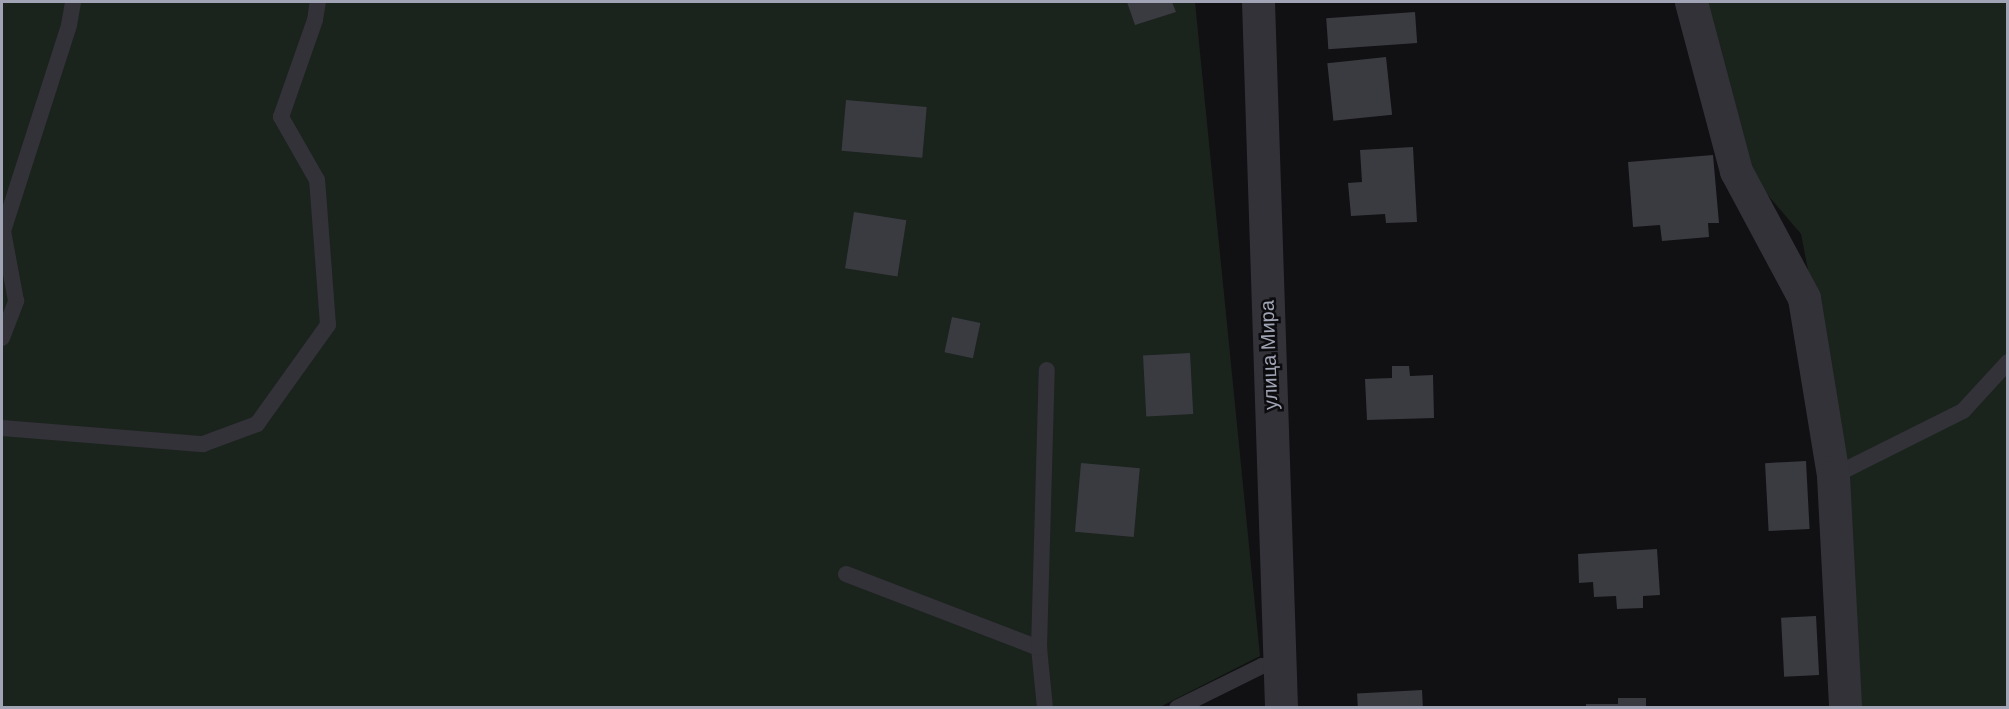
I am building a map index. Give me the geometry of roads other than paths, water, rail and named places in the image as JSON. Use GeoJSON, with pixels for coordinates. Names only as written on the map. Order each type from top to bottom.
{"type":"FeatureCollection","features":[{"type":"Feature","properties":{"kind":"street","name":"улица Мира"},"geometry":{"type":"LineString","coordinates":[[1258,2],[1281,708]]}},
{"type":"Feature","properties":{"kind":"street"},"geometry":{"type":"LineString","coordinates":[[1691,2],[1736,171],[1804,298],[1833,476],[1845,708]]}},
{"type":"Feature","properties":{"kind":"lane"},"geometry":{"type":"LineString","coordinates":[[2,338],[16,301],[3,231],[69,25],[72,2]]}},
{"type":"Feature","properties":{"kind":"lane"},"geometry":{"type":"LineString","coordinates":[[2,428],[203,444],[257,424],[328,325],[317,180],[281,117],[315,20],[318,2]]}},
{"type":"Feature","properties":{"kind":"lane"},"geometry":{"type":"LineString","coordinates":[[1833,476],[1963,411],[2007,362]]}},
{"type":"Feature","properties":{"kind":"lane"},"geometry":{"type":"LineString","coordinates":[[1045,708],[1039,648],[1047,370]]}},
{"type":"Feature","properties":{"kind":"lane"},"geometry":{"type":"LineString","coordinates":[[846,574],[1039,648]]}},
{"type":"Feature","properties":{"kind":"lane"},"geometry":{"type":"LineString","coordinates":[[1177,708],[1262,666],[1279,666]]}}]}
